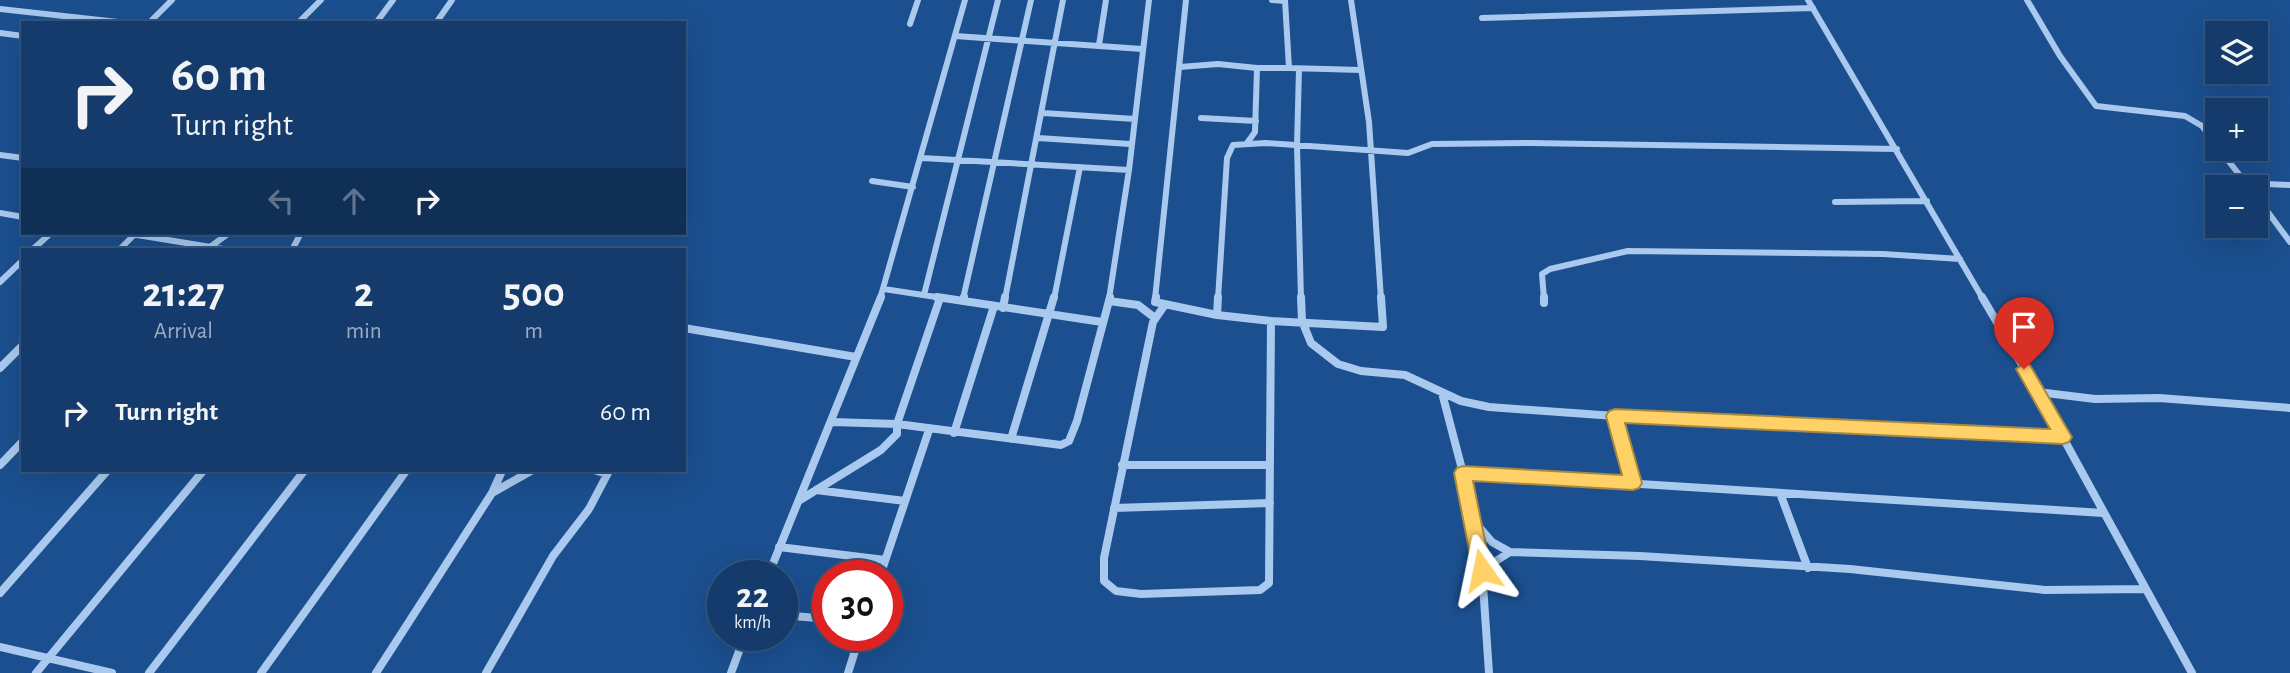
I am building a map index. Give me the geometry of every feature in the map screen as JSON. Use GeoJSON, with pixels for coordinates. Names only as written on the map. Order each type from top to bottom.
{"type":"FeatureCollection","features":[{"type":"Feature","properties":{"kind":"street"},"geometry":{"type":"LineString","coordinates":[[151,21],[172,0]]}},
{"type":"Feature","properties":{"kind":"street"},"geometry":{"type":"LineString","coordinates":[[300,21],[321,0]]}},
{"type":"Feature","properties":{"kind":"street"},"geometry":{"type":"LineString","coordinates":[[377,21],[393,0]]}},
{"type":"Feature","properties":{"kind":"street"},"geometry":{"type":"LineString","coordinates":[[437,21],[452,0]]}},
{"type":"Feature","properties":{"kind":"street"},"geometry":{"type":"LineString","coordinates":[[910,24],[918,0]]}},
{"type":"Feature","properties":{"kind":"street"},"geometry":{"type":"LineString","coordinates":[[774,560],[884,289],[965,0]]}},
{"type":"Feature","properties":{"kind":"street"},"geometry":{"type":"LineString","coordinates":[[924,295],[998,0]]}},
{"type":"Feature","properties":{"kind":"street"},"geometry":{"type":"LineString","coordinates":[[963,300],[1031,0]]}},
{"type":"Feature","properties":{"kind":"street"},"geometry":{"type":"LineString","coordinates":[[1003,308],[1063,0]]}},
{"type":"Feature","properties":{"kind":"street"},"geometry":{"type":"LineString","coordinates":[[1099,46],[1106,0]]}},
{"type":"Feature","properties":{"kind":"street"},"geometry":{"type":"LineString","coordinates":[[832,422],[897,424],[1062,445],[1069,441],[1077,421],[1109,301],[1129,170],[1149,0]]}},
{"type":"Feature","properties":{"kind":"street"},"geometry":{"type":"LineString","coordinates":[[1186,0],[1154,299],[1156,304],[1271,321],[1383,327],[1366,96],[1351,0]]}},
{"type":"Feature","properties":{"kind":"street"},"geometry":{"type":"LineString","coordinates":[[1272,0],[1285,1],[1289,68]]}},
{"type":"Feature","properties":{"kind":"street"},"geometry":{"type":"LineString","coordinates":[[1808,0],[2038,392],[2192,673]]}},
{"type":"Feature","properties":{"kind":"street"},"geometry":{"type":"LineString","coordinates":[[2027,0],[2060,56],[2096,106],[2185,116],[2205,130]]}},
{"type":"Feature","properties":{"kind":"street"},"geometry":{"type":"LineString","coordinates":[[1482,18],[1661,10],[1813,8]]}},
{"type":"Feature","properties":{"kind":"street"},"geometry":{"type":"LineString","coordinates":[[0,9],[109,21]]}},
{"type":"Feature","properties":{"kind":"street"},"geometry":{"type":"LineString","coordinates":[[0,33],[21,36]]}},
{"type":"Feature","properties":{"kind":"street"},"geometry":{"type":"LineString","coordinates":[[955,36],[1142,49]]}},
{"type":"Feature","properties":{"kind":"street"},"geometry":{"type":"LineString","coordinates":[[1180,67],[1218,64],[1258,68],[1361,70]]}},
{"type":"Feature","properties":{"kind":"street"},"geometry":{"type":"LineString","coordinates":[[1247,143],[1255,132],[1258,68]]}},
{"type":"Feature","properties":{"kind":"street"},"geometry":{"type":"LineString","coordinates":[[1299,69],[1297,146],[1302,321],[1311,344],[1338,364],[1361,371],[1405,375],[1442,393],[1489,407],[1615,416],[2063,437]]}},
{"type":"Feature","properties":{"kind":"street"},"geometry":{"type":"LineString","coordinates":[[1042,113],[1135,120]]}},
{"type":"Feature","properties":{"kind":"street"},"geometry":{"type":"LineString","coordinates":[[1201,118],[1256,121]]}},
{"type":"Feature","properties":{"kind":"street"},"geometry":{"type":"LineString","coordinates":[[1255,132],[1266,143]]}},
{"type":"Feature","properties":{"kind":"street"},"geometry":{"type":"LineString","coordinates":[[1038,138],[1130,144]]}},
{"type":"Feature","properties":{"kind":"street"},"geometry":{"type":"LineString","coordinates":[[1356,148],[1368,142]]}},
{"type":"Feature","properties":{"kind":"street"},"geometry":{"type":"LineString","coordinates":[[1217,315],[1228,152],[1233,145],[1266,143],[1408,153],[1433,144],[1530,143],[1897,149]]}},
{"type":"Feature","properties":{"kind":"street"},"geometry":{"type":"LineString","coordinates":[[0,155],[19,158]]}},
{"type":"Feature","properties":{"kind":"street"},"geometry":{"type":"LineString","coordinates":[[922,158],[1129,170]]}},
{"type":"Feature","properties":{"kind":"street"},"geometry":{"type":"LineString","coordinates":[[2229,161],[2240,175]]}},
{"type":"Feature","properties":{"kind":"street"},"geometry":{"type":"LineString","coordinates":[[1011,439],[1051,314],[1080,167]]}},
{"type":"Feature","properties":{"kind":"street"},"geometry":{"type":"LineString","coordinates":[[872,181],[913,187]]}},
{"type":"Feature","properties":{"kind":"street"},"geometry":{"type":"LineString","coordinates":[[2268,185],[2290,185]]}},
{"type":"Feature","properties":{"kind":"street"},"geometry":{"type":"LineString","coordinates":[[1835,202],[1927,201]]}},
{"type":"Feature","properties":{"kind":"street"},"geometry":{"type":"LineString","coordinates":[[0,213],[21,217]]}},
{"type":"Feature","properties":{"kind":"street"},"geometry":{"type":"LineString","coordinates":[[2268,213],[2290,243]]}},
{"type":"Feature","properties":{"kind":"street"},"geometry":{"type":"LineString","coordinates":[[34,248],[49,235]]}},
{"type":"Feature","properties":{"kind":"street"},"geometry":{"type":"LineString","coordinates":[[121,248],[134,235]]}},
{"type":"Feature","properties":{"kind":"street"},"geometry":{"type":"LineString","coordinates":[[140,235],[203,248]]}},
{"type":"Feature","properties":{"kind":"street"},"geometry":{"type":"LineString","coordinates":[[209,248],[226,235]]}},
{"type":"Feature","properties":{"kind":"street"},"geometry":{"type":"LineString","coordinates":[[1544,303],[1542,274],[1550,269],[1614,252],[1883,254],[1960,259]]}},
{"type":"Feature","properties":{"kind":"street"},"geometry":{"type":"LineString","coordinates":[[0,282],[21,262]]}},
{"type":"Feature","properties":{"kind":"street"},"geometry":{"type":"LineString","coordinates":[[884,289],[1102,321]]}},
{"type":"Feature","properties":{"kind":"street"},"geometry":{"type":"LineString","coordinates":[[800,500],[881,450],[897,434],[897,424],[940,298]]}},
{"type":"Feature","properties":{"kind":"street"},"geometry":{"type":"LineString","coordinates":[[1109,301],[1138,305],[1155,318]]}},
{"type":"Feature","properties":{"kind":"street"},"geometry":{"type":"LineString","coordinates":[[954,433],[994,306]]}},
{"type":"Feature","properties":{"kind":"street"},"geometry":{"type":"LineString","coordinates":[[1164,306],[1155,318],[1104,558],[1104,581],[1116,591],[1141,594],[1181,593],[1260,590],[1265,587],[1270,577],[1271,321]]}},
{"type":"Feature","properties":{"kind":"street"},"geometry":{"type":"LineString","coordinates":[[686,328],[856,357]]}},
{"type":"Feature","properties":{"kind":"street"},"geometry":{"type":"LineString","coordinates":[[0,368],[21,347]]}},
{"type":"Feature","properties":{"kind":"street"},"geometry":{"type":"LineString","coordinates":[[2038,392],[2095,399],[2159,398],[2290,408]]}},
{"type":"Feature","properties":{"kind":"street"},"geometry":{"type":"LineString","coordinates":[[1442,393],[1463,473],[1482,570],[1489,673]]}},
{"type":"Feature","properties":{"kind":"street"},"geometry":{"type":"LineString","coordinates":[[1615,416],[1633,483]]}},
{"type":"Feature","properties":{"kind":"street"},"geometry":{"type":"LineString","coordinates":[[779,547],[885,560],[929,430]]}},
{"type":"Feature","properties":{"kind":"street"},"geometry":{"type":"LineString","coordinates":[[0,465],[21,443]]}},
{"type":"Feature","properties":{"kind":"street"},"geometry":{"type":"LineString","coordinates":[[1122,465],[1269,465]]}},
{"type":"Feature","properties":{"kind":"street"},"geometry":{"type":"LineString","coordinates":[[0,593],[106,472]]}},
{"type":"Feature","properties":{"kind":"street"},"geometry":{"type":"LineString","coordinates":[[36,673],[202,472]]}},
{"type":"Feature","properties":{"kind":"street"},"geometry":{"type":"LineString","coordinates":[[149,673],[303,472]]}},
{"type":"Feature","properties":{"kind":"street"},"geometry":{"type":"LineString","coordinates":[[261,673],[405,472]]}},
{"type":"Feature","properties":{"kind":"street"},"geometry":{"type":"LineString","coordinates":[[376,673],[492,493],[502,472]]}},
{"type":"Feature","properties":{"kind":"street"},"geometry":{"type":"LineString","coordinates":[[492,493],[529,472]]}},
{"type":"Feature","properties":{"kind":"street"},"geometry":{"type":"LineString","coordinates":[[486,673],[553,556],[589,509],[608,472]]}},
{"type":"Feature","properties":{"kind":"street"},"geometry":{"type":"LineString","coordinates":[[1463,473],[2103,513]]}},
{"type":"Feature","properties":{"kind":"street"},"geometry":{"type":"LineString","coordinates":[[815,490],[905,501]]}},
{"type":"Feature","properties":{"kind":"street"},"geometry":{"type":"LineString","coordinates":[[1780,493],[1808,568]]}},
{"type":"Feature","properties":{"kind":"street"},"geometry":{"type":"LineString","coordinates":[[1114,508],[1270,503]]}},
{"type":"Feature","properties":{"kind":"street"},"geometry":{"type":"LineString","coordinates":[[1472,519],[1486,537],[1510,552],[1640,556],[1923,575],[2045,590],[2145,589]]}},
{"type":"Feature","properties":{"kind":"street"},"geometry":{"type":"LineString","coordinates":[[1482,570],[1510,552]]}},
{"type":"Feature","properties":{"kind":"street"},"geometry":{"type":"LineString","coordinates":[[0,647],[111,673]]}},
{"type":"Feature","properties":{"kind":"street"},"geometry":{"type":"LineString","coordinates":[[731,673],[739,651]]}},
{"type":"Feature","properties":{"kind":"street"},"geometry":{"type":"LineString","coordinates":[[848,673],[855,651]]}},
{"type":"Feature","properties":{"kind":"route"},"geometry":{"type":"LineString","coordinates":[[1482,570],[1463,473],[1633,483],[1615,416],[2063,437],[2024,369]]}}]}
